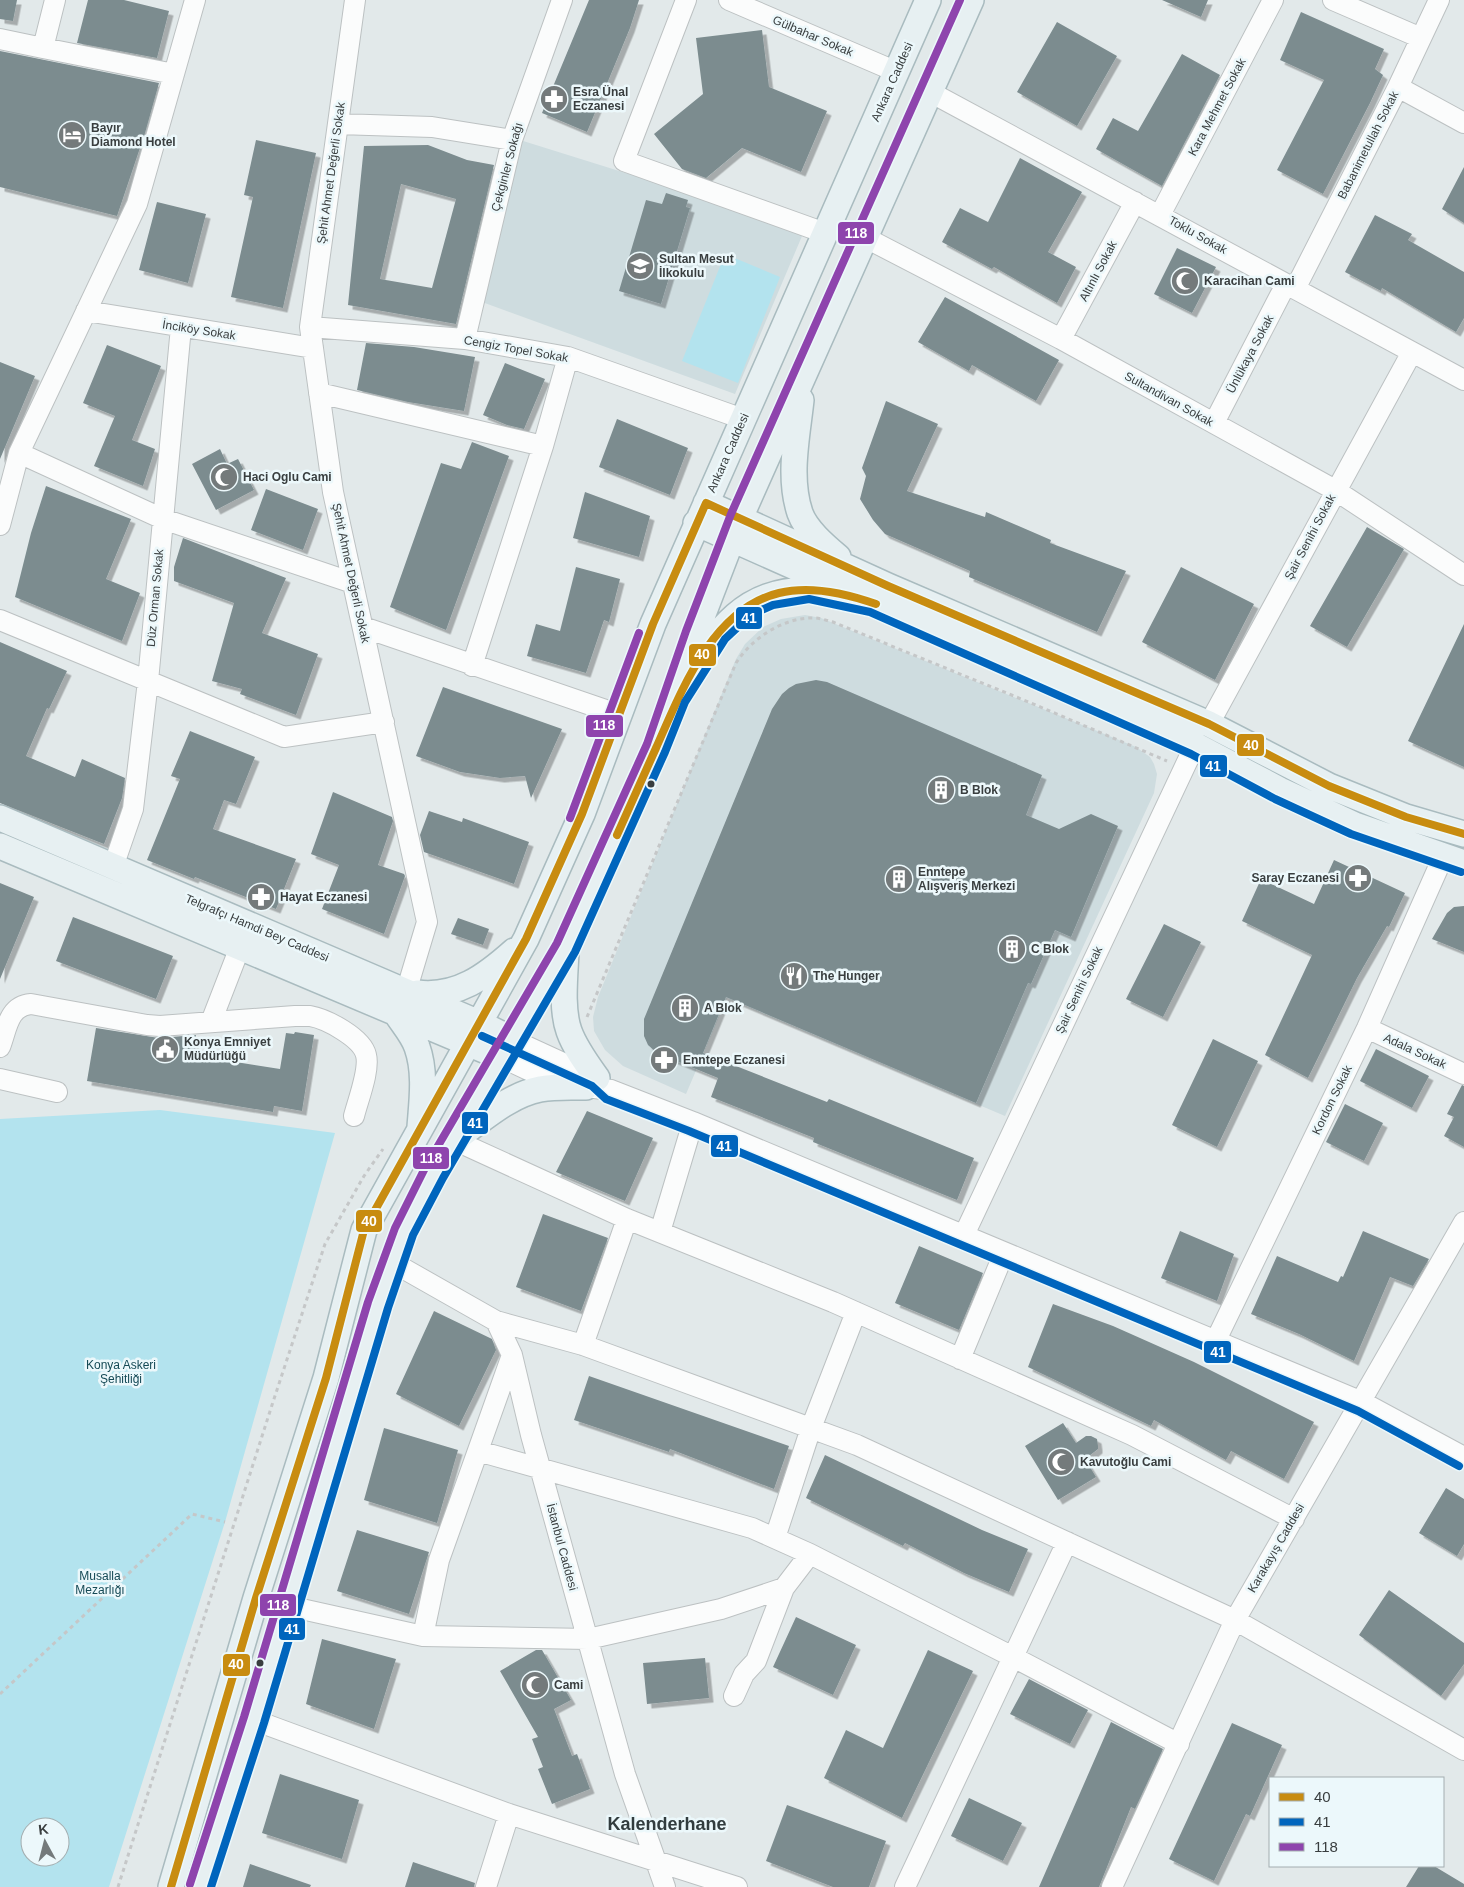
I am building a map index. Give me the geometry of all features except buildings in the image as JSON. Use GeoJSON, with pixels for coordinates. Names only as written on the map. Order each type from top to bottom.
{"type":"FeatureCollection","features":[{"type":"Feature","properties":{"kind":"main road","name":"Ankara Caddesi"},"geometry":{"type":"LineString","coordinates":[[171,1887],[256,1598],[326,1378],[364,1230],[526,939],[582,814],[653,624],[928,0]]}},
{"type":"Feature","properties":{"kind":"main road"},"geometry":{"type":"LineString","coordinates":[[656,748],[695,635],[736,529],[971,0]]}},
{"type":"Feature","properties":{"kind":"main road"},"geometry":{"type":"LineString","coordinates":[[804,376],[794,478],[800,514],[820,541],[880,594]]}},
{"type":"Feature","properties":{"kind":"main road"},"geometry":{"type":"LineString","coordinates":[[701,513],[880,594],[1195,745],[1280,790],[1356,825],[1454,860]]}},
{"type":"Feature","properties":{"kind":"main road"},"geometry":{"type":"LineString","coordinates":[[200,1887],[254,1720],[392,1262],[420,1198],[566,948],[656,748],[676,698],[698,660],[717,633],[733,617],[752,602],[770,595],[810,589],[880,594],[1209,724],[1329,786],[1406,817],[1464,834]]}},
{"type":"Feature","properties":{"kind":"main road","name":"Telgrafçı Hamdi Bey Caddesi"},"geometry":{"type":"LineString","coordinates":[[0,818],[113,866],[401,1003],[468,1044],[508,1049]]}},
{"type":"Feature","properties":{"kind":"main road","name":"Telgrafçı Hamdi Bey Caddesi"},"geometry":{"type":"LineString","coordinates":[[0,846],[240,947],[401,1003],[479,1023],[508,1049]]}},
{"type":"Feature","properties":{"kind":"main road"},"geometry":{"type":"LineString","coordinates":[[419,1132],[422,1097],[421,1062],[401,1003],[428,994],[458,990],[481,978],[526,939]]}},
{"type":"Feature","properties":{"kind":"main road"},"geometry":{"type":"LineString","coordinates":[[454,1140],[499,1108],[528,1092],[551,1088],[598,1085],[568,1030],[565,1001],[566,948]]}},
{"type":"Feature","properties":{"kind":"street"},"geometry":{"type":"LineString","coordinates":[[43,48],[55,0]]}},
{"type":"Feature","properties":{"kind":"street"},"geometry":{"type":"LineString","coordinates":[[0,525],[6,474],[19,453],[137,204],[195,0]]}},
{"type":"Feature","properties":{"kind":"street","name":"Şehit Ahmet Değerli Sokak"},"geometry":{"type":"LineString","coordinates":[[355,0],[310,327],[333,492],[427,922],[401,1003]]}},
{"type":"Feature","properties":{"kind":"street","name":"Çekginler Sokağı"},"geometry":{"type":"LineString","coordinates":[[465,338],[512,140],[562,0]]}},
{"type":"Feature","properties":{"kind":"street"},"geometry":{"type":"LineString","coordinates":[[686,0],[624,161],[825,233]]}},
{"type":"Feature","properties":{"kind":"street","name":"Gülbahar Sokak"},"geometry":{"type":"LineString","coordinates":[[729,0],[897,72]]}},
{"type":"Feature","properties":{"kind":"street","name":"Kara Mehmet Sokak"},"geometry":{"type":"LineString","coordinates":[[1160,214],[1273,0]]}},
{"type":"Feature","properties":{"kind":"street"},"geometry":{"type":"LineString","coordinates":[[1333,0],[1421,38]]}},
{"type":"Feature","properties":{"kind":"street","name":"Babanimetullah Sokak"},"geometry":{"type":"LineString","coordinates":[[1291,286],[1398,87],[1439,0]]}},
{"type":"Feature","properties":{"kind":"street"},"geometry":{"type":"LineString","coordinates":[[0,39],[174,74]]}},
{"type":"Feature","properties":{"kind":"street"},"geometry":{"type":"LineString","coordinates":[[1398,87],[1464,123]]}},
{"type":"Feature","properties":{"kind":"street","name":"Toklu Sokak"},"geometry":{"type":"LineString","coordinates":[[930,92],[1160,214],[1464,380]]}},
{"type":"Feature","properties":{"kind":"street"},"geometry":{"type":"LineString","coordinates":[[338,124],[432,127],[512,140]]}},
{"type":"Feature","properties":{"kind":"street","name":"Altınlı Sokak"},"geometry":{"type":"LineString","coordinates":[[1060,340],[1135,202]]}},
{"type":"Feature","properties":{"kind":"street","name":"Sultandivan Sokak"},"geometry":{"type":"LineString","coordinates":[[866,238],[1060,340],[1335,490],[1464,575]]}},
{"type":"Feature","properties":{"kind":"street","name":"Ünlükaya Sokak"},"geometry":{"type":"LineString","coordinates":[[1214,423],[1291,286]]}},
{"type":"Feature","properties":{"kind":"street","name":"İnciköy Sokak"},"geometry":{"type":"LineString","coordinates":[[86,311],[313,348]]}},
{"type":"Feature","properties":{"kind":"street","name":"Düz Orman Sokak"},"geometry":{"type":"LineString","coordinates":[[113,866],[133,809],[148,681],[181,327]]}},
{"type":"Feature","properties":{"kind":"street","name":"Cengiz Topel Sokak"},"geometry":{"type":"LineString","coordinates":[[310,327],[465,338],[568,357],[743,419]]}},
{"type":"Feature","properties":{"kind":"street","name":"Şair Senihi Sokak"},"geometry":{"type":"LineString","coordinates":[[1209,724],[1412,352]]}},
{"type":"Feature","properties":{"kind":"street"},"geometry":{"type":"LineString","coordinates":[[472,666],[543,446],[568,357]]}},
{"type":"Feature","properties":{"kind":"street"},"geometry":{"type":"LineString","coordinates":[[319,393],[543,446]]}},
{"type":"Feature","properties":{"kind":"street"},"geometry":{"type":"LineString","coordinates":[[19,453],[163,519],[353,583]]}},
{"type":"Feature","properties":{"kind":"street"},"geometry":{"type":"LineString","coordinates":[[0,620],[284,737],[384,722]]}},
{"type":"Feature","properties":{"kind":"street"},"geometry":{"type":"LineString","coordinates":[[363,627],[472,666],[620,715]]}},
{"type":"Feature","properties":{"kind":"street","name":"Şair Senihi Sokak"},"geometry":{"type":"LineString","coordinates":[[964,1235],[1195,745]]}},
{"type":"Feature","properties":{"kind":"street","name":"Kordon Sokak"},"geometry":{"type":"LineString","coordinates":[[1216,1340],[1367,1028],[1454,860]]}},
{"type":"Feature","properties":{"kind":"street"},"geometry":{"type":"LineString","coordinates":[[211,1022],[240,947]]}},
{"type":"Feature","properties":{"kind":"street"},"geometry":{"type":"LineString","coordinates":[[0,1047],[11,1015],[15,1009],[22,1005],[31,1004],[147,1025],[312,1016],[352,1036],[362,1046],[367,1056],[366,1068],[354,1116]]}},
{"type":"Feature","properties":{"kind":"street","name":"Adala Sokak"},"geometry":{"type":"LineString","coordinates":[[1367,1028],[1464,1074]]}},
{"type":"Feature","properties":{"kind":"street"},"geometry":{"type":"LineString","coordinates":[[508,1049],[537,1074],[598,1085],[693,1122],[1362,1402],[1464,1457]]}},
{"type":"Feature","properties":{"kind":"street"},"geometry":{"type":"LineString","coordinates":[[0,1079],[57,1092]]}},
{"type":"Feature","properties":{"kind":"street"},"geometry":{"type":"LineString","coordinates":[[660,1232],[693,1122]]}},
{"type":"Feature","properties":{"kind":"street"},"geometry":{"type":"LineString","coordinates":[[454,1140],[627,1219],[856,1312],[1132,1435],[1294,1519]]}},
{"type":"Feature","properties":{"kind":"street"},"geometry":{"type":"LineString","coordinates":[[582,1345],[627,1219]]}},
{"type":"Feature","properties":{"kind":"street","name":"Karakayış Caddesi"},"geometry":{"type":"LineString","coordinates":[[1112,1887],[1235,1620],[1464,1222]]}},
{"type":"Feature","properties":{"kind":"street"},"geometry":{"type":"LineString","coordinates":[[960,1359],[1004,1252]]}},
{"type":"Feature","properties":{"kind":"street"},"geometry":{"type":"LineString","coordinates":[[392,1262],[496,1321],[582,1345],[857,1445],[1235,1620],[1464,1750]]}},
{"type":"Feature","properties":{"kind":"street"},"geometry":{"type":"LineString","coordinates":[[775,1538],[811,1428],[856,1312]]}},
{"type":"Feature","properties":{"kind":"street","name":"İstanbul Caddesi"},"geometry":{"type":"LineString","coordinates":[[496,1321],[512,1355],[541,1470],[625,1774],[665,1887]]}},
{"type":"Feature","properties":{"kind":"street"},"geometry":{"type":"LineString","coordinates":[[423,1636],[439,1560],[512,1355]]}},
{"type":"Feature","properties":{"kind":"street"},"geometry":{"type":"LineString","coordinates":[[478,1451],[752,1528],[810,1554],[1013,1656],[1179,1744]]}},
{"type":"Feature","properties":{"kind":"street"},"geometry":{"type":"LineString","coordinates":[[904,1887],[1067,1542]]}},
{"type":"Feature","properties":{"kind":"street"},"geometry":{"type":"LineString","coordinates":[[734,1696],[744,1674],[756,1661],[784,1588],[810,1554]]}},
{"type":"Feature","properties":{"kind":"street"},"geometry":{"type":"LineString","coordinates":[[288,1606],[423,1636],[588,1639],[721,1609],[784,1588]]}},
{"type":"Feature","properties":{"kind":"street"},"geometry":{"type":"LineString","coordinates":[[254,1720],[509,1814],[737,1887]]}},
{"type":"Feature","properties":{"kind":"street"},"geometry":{"type":"LineString","coordinates":[[486,1887],[509,1814]]}},
{"type":"Feature","properties":{"kind":"path"},"geometry":{"type":"LineString","coordinates":[[586,1019],[736,662],[759,638],[790,622],[814,618],[833,622],[1184,768]]}},
{"type":"Feature","properties":{"kind":"path"},"geometry":{"type":"LineString","coordinates":[[118,1887],[325,1244],[372,1163],[389,1144]]}},
{"type":"Feature","properties":{"kind":"path"},"geometry":{"type":"LineString","coordinates":[[0,1694],[192,1514],[225,1522]]}},
{"type":"Feature","properties":{"kind":"shaded area","name":"Sultan Mesut İlkokulu"},"geometry":{"type":"Polygon","coordinates":[[[520,140],[805,229],[735,394],[482,302],[520,140]]]}},
{"type":"Feature","properties":{"kind":"shaded area","name":"Enntepe Alışveriş Merkezi"},"geometry":{"type":"Polygon","coordinates":[[[805,615],[821,618],[1136,747],[1150,757],[1154,764],[1157,774],[1154,793],[1005,1116],[727,998],[686,1094],[623,1066],[605,1050],[594,1031],[593,1017],[598,997],[736,659],[745,644],[763,627],[781,619],[805,615]]]}},
{"type":"Feature","properties":{"kind":"green space"},"geometry":{"type":"Polygon","coordinates":[[[725,254],[780,277],[738,383],[682,361],[725,254]]]}},
{"type":"Feature","properties":{"kind":"green space"},"geometry":{"type":"Polygon","coordinates":[[[160,1110],[335,1133],[225,1522],[109,1887],[0,1887],[0,1119],[160,1110]]]}},
{"type":"Feature","properties":{"kind":"transit line","name":"118"},"geometry":{"type":"LineString","coordinates":[[190,1884],[244,1717],[368,1302],[395,1228],[425,1168],[557,943],[647,744],[686,631],[731,514],[960,0]]}},
{"type":"Feature","properties":{"kind":"transit line","name":"40"},"geometry":{"type":"LineString","coordinates":[[171,1887],[256,1598],[326,1378],[364,1230],[526,939],[582,814],[653,624],[706,503],[888,586],[1209,724],[1329,786],[1406,817],[1464,834]]}},
{"type":"Feature","properties":{"kind":"transit line","name":"40"},"geometry":{"type":"LineString","coordinates":[[617,835],[688,679],[717,634],[735,616],[756,602],[779,593],[791,591],[828,591],[876,604]]}},
{"type":"Feature","properties":{"kind":"transit line","name":"41"},"geometry":{"type":"LineString","coordinates":[[211,1887],[264,1723],[388,1308],[413,1235],[443,1178],[575,952],[665,752],[685,702],[725,639],[740,625],[757,612],[773,605],[809,599],[870,612],[1191,754],[1275,799],[1351,834],[1461,872]]}},
{"type":"Feature","properties":{"kind":"transit line","name":"118"},"geometry":{"type":"LineString","coordinates":[[570,818],[639,633]]}},
{"type":"Feature","properties":{"kind":"transit line","name":"41"},"geometry":{"type":"LineString","coordinates":[[482,1036],[592,1086],[606,1099],[689,1131],[1358,1411],[1459,1466]]}},
{"type":"Feature","properties":{"kind":"place","name":"Esra Ünal Eczanesi"},"geometry":{"type":"Point","coordinates":[554,99]}},
{"type":"Feature","properties":{"kind":"place","name":"Bayır Diamond Hotel"},"geometry":{"type":"Point","coordinates":[72,135]}},
{"type":"Feature","properties":{"kind":"place","name":"Sultan Mesut İlkokulu"},"geometry":{"type":"Point","coordinates":[640,266]}},
{"type":"Feature","properties":{"kind":"place","name":"Karacihan Cami"},"geometry":{"type":"Point","coordinates":[1185,281]}},
{"type":"Feature","properties":{"kind":"place","name":"Haci Oglu Cami"},"geometry":{"type":"Point","coordinates":[224,477]}},
{"type":"Feature","properties":{"kind":"place","name":"B Blok"},"geometry":{"type":"Point","coordinates":[941,790]}},
{"type":"Feature","properties":{"kind":"place","name":"Saray Eczanesi"},"geometry":{"type":"Point","coordinates":[1358,878]}},
{"type":"Feature","properties":{"kind":"place","name":"Enntepe Alışveriş Merkezi"},"geometry":{"type":"Point","coordinates":[899,879]}},
{"type":"Feature","properties":{"kind":"place","name":"Hayat Eczanesi"},"geometry":{"type":"Point","coordinates":[261,897]}},
{"type":"Feature","properties":{"kind":"place","name":"C Blok"},"geometry":{"type":"Point","coordinates":[1012,949]}},
{"type":"Feature","properties":{"kind":"place","name":"The Hunger"},"geometry":{"type":"Point","coordinates":[794,976]}},
{"type":"Feature","properties":{"kind":"place","name":"A Blok"},"geometry":{"type":"Point","coordinates":[685,1008]}},
{"type":"Feature","properties":{"kind":"place","name":"Konya Emniyet Müdürlüğü"},"geometry":{"type":"Point","coordinates":[165,1049]}},
{"type":"Feature","properties":{"kind":"place","name":"Enntepe Eczanesi"},"geometry":{"type":"Point","coordinates":[664,1060]}},
{"type":"Feature","properties":{"kind":"place","name":"Kavutoğlu Cami"},"geometry":{"type":"Point","coordinates":[1061,1462]}},
{"type":"Feature","properties":{"kind":"place","name":"Cami"},"geometry":{"type":"Point","coordinates":[535,1685]}},
{"type":"Feature","properties":{"kind":"district","name":"Kalenderhane"},"geometry":{"type":"Point","coordinates":[667,1824]}},
{"type":"Feature","properties":{"kind":"park label","name":"Konya Askeri Şehitliği"},"geometry":{"type":"Point","coordinates":[121,1372]}},
{"type":"Feature","properties":{"kind":"park label","name":"Musalla Mezarlığı"},"geometry":{"type":"Point","coordinates":[100,1583]}}]}
